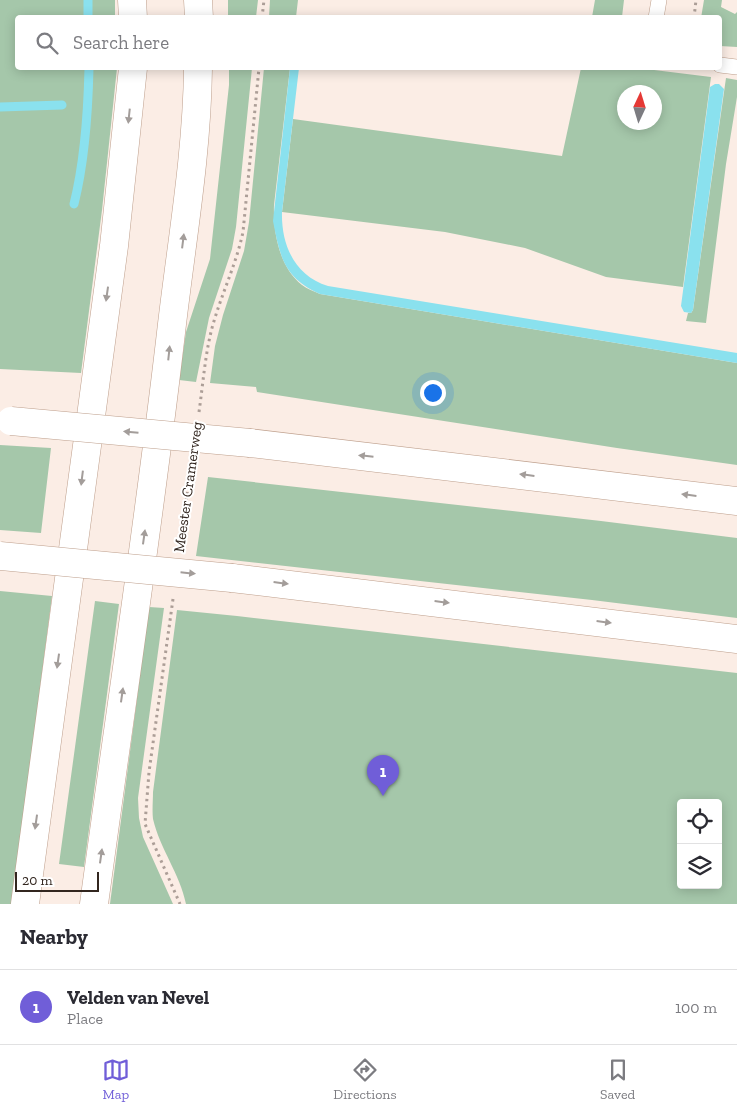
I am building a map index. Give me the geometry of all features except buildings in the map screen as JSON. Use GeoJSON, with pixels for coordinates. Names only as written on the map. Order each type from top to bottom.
{"type":"FeatureCollection","features":[{"type":"Feature","properties":{"kind":"main road"},"geometry":{"type":"LineString","coordinates":[[132,0],[133,15]]}},
{"type":"Feature","properties":{"kind":"main road"},"geometry":{"type":"LineString","coordinates":[[198,0],[199,15]]}},
{"type":"Feature","properties":{"kind":"main road"},"geometry":{"type":"LineString","coordinates":[[25,904],[114,246],[133,70]]}},
{"type":"Feature","properties":{"kind":"main road"},"geometry":{"type":"LineString","coordinates":[[94,904],[166,384],[190,176],[198,70]]}},
{"type":"Feature","properties":{"kind":"main road"},"geometry":{"type":"LineString","coordinates":[[6,421],[250,443],[737,501]]}},
{"type":"Feature","properties":{"kind":"main road"},"geometry":{"type":"LineString","coordinates":[[0,556],[232,578],[737,639]]}},
{"type":"Feature","properties":{"kind":"lane"},"geometry":{"type":"LineString","coordinates":[[656,15],[659,0]]}},
{"type":"Feature","properties":{"kind":"lane"},"geometry":{"type":"LineString","coordinates":[[722,65],[737,67]]}},
{"type":"Feature","properties":{"kind":"path"},"geometry":{"type":"LineString","coordinates":[[262,15],[264,0]]}},
{"type":"Feature","properties":{"kind":"path"},"geometry":{"type":"LineString","coordinates":[[694,15],[696,0]]}},
{"type":"Feature","properties":{"kind":"path","name":"Meester Cramerweg"},"geometry":{"type":"LineString","coordinates":[[199,414],[212,328],[243,232],[259,70]]}},
{"type":"Feature","properties":{"kind":"path","name":"Meester Cramerweg"},"geometry":{"type":"LineString","coordinates":[[180,549],[192,462]]}},
{"type":"Feature","properties":{"kind":"path"},"geometry":{"type":"LineString","coordinates":[[173,598],[148,772],[145,824],[180,904]]}},
{"type":"Feature","properties":{"kind":"green space"},"geometry":{"type":"Polygon","coordinates":[[[0,0],[115,0],[115,15],[15,15],[15,70],[117,70],[102,210],[81,373],[0,369],[0,0]]]}},
{"type":"Feature","properties":{"kind":"green space"},"geometry":{"type":"Polygon","coordinates":[[[228,0],[258,0],[256,15],[228,15],[228,0]]]}},
{"type":"Feature","properties":{"kind":"green space"},"geometry":{"type":"Polygon","coordinates":[[[270,0],[298,0],[296,15],[269,15],[270,0]]]}},
{"type":"Feature","properties":{"kind":"green space"},"geometry":{"type":"Polygon","coordinates":[[[595,0],[624,0],[622,15],[592,15],[595,0]]]}},
{"type":"Feature","properties":{"kind":"green space"},"geometry":{"type":"Polygon","coordinates":[[[704,0],[722,0],[721,7],[735,14],[737,12],[737,47],[722,46],[722,15],[702,15],[704,0]]]}},
{"type":"Feature","properties":{"kind":"green space"},"geometry":{"type":"Polygon","coordinates":[[[229,70],[252,70],[236,227],[232,249],[209,318],[196,382],[179,380],[186,332],[210,259],[229,85],[229,70]]]}},
{"type":"Feature","properties":{"kind":"green space"},"geometry":{"type":"Polygon","coordinates":[[[264,70],[290,70],[274,215],[279,248],[294,278],[308,289],[320,294],[737,363],[737,465],[257,392],[256,387],[210,383],[215,346],[244,251],[249,222],[264,70]]]}},
{"type":"Feature","properties":{"kind":"green space"},"geometry":{"type":"Polygon","coordinates":[[[581,70],[654,70],[711,77],[683,287],[606,277],[525,248],[445,232],[282,212],[293,119],[562,156],[581,70]]]}},
{"type":"Feature","properties":{"kind":"green space"},"geometry":{"type":"Polygon","coordinates":[[[726,78],[737,80],[737,97],[726,164],[706,323],[686,321],[688,313],[691,313],[693,310],[726,78]]]}},
{"type":"Feature","properties":{"kind":"green space"},"geometry":{"type":"Polygon","coordinates":[[[0,445],[51,448],[41,533],[0,530],[0,445]]]}},
{"type":"Feature","properties":{"kind":"green space"},"geometry":{"type":"Polygon","coordinates":[[[208,477],[737,538],[737,618],[196,556],[208,477]]]}},
{"type":"Feature","properties":{"kind":"green space"},"geometry":{"type":"Polygon","coordinates":[[[0,591],[52,596],[12,904],[0,904],[0,591]]]}},
{"type":"Feature","properties":{"kind":"green space"},"geometry":{"type":"Polygon","coordinates":[[[95,601],[119,604],[84,867],[59,864],[95,601]]]}},
{"type":"Feature","properties":{"kind":"green space"},"geometry":{"type":"Polygon","coordinates":[[[149,607],[164,608],[138,798],[139,818],[143,837],[173,904],[110,904],[149,607]]]}},
{"type":"Feature","properties":{"kind":"green space"},"geometry":{"type":"Polygon","coordinates":[[[177,610],[737,673],[737,904],[186,904],[179,882],[160,841],[153,816],[153,792],[177,610]]]}},
{"type":"Feature","properties":{"kind":"water"},"geometry":{"type":"Polygon","coordinates":[[[290,70],[299,70],[282,224],[287,247],[292,258],[307,275],[328,286],[737,353],[737,363],[320,294],[298,281],[291,273],[281,256],[273,221],[290,70]]]}},
{"type":"Feature","properties":{"kind":"water"},"geometry":{"type":"Polygon","coordinates":[[[719,84],[724,89],[693,310],[691,313],[684,312],[681,306],[710,87],[719,84]]]}},
{"type":"Feature","properties":{"kind":"waterway"},"geometry":{"type":"LineString","coordinates":[[88,0],[88,15]]}},
{"type":"Feature","properties":{"kind":"waterway"},"geometry":{"type":"LineString","coordinates":[[74,204],[81,171],[85,136],[89,70]]}},
{"type":"Feature","properties":{"kind":"waterway"},"geometry":{"type":"LineString","coordinates":[[0,107],[62,105]]}},
{"type":"Feature","properties":{"kind":"place","name":"Velden van Nevel"},"geometry":{"type":"Point","coordinates":[383,796]}}]}
